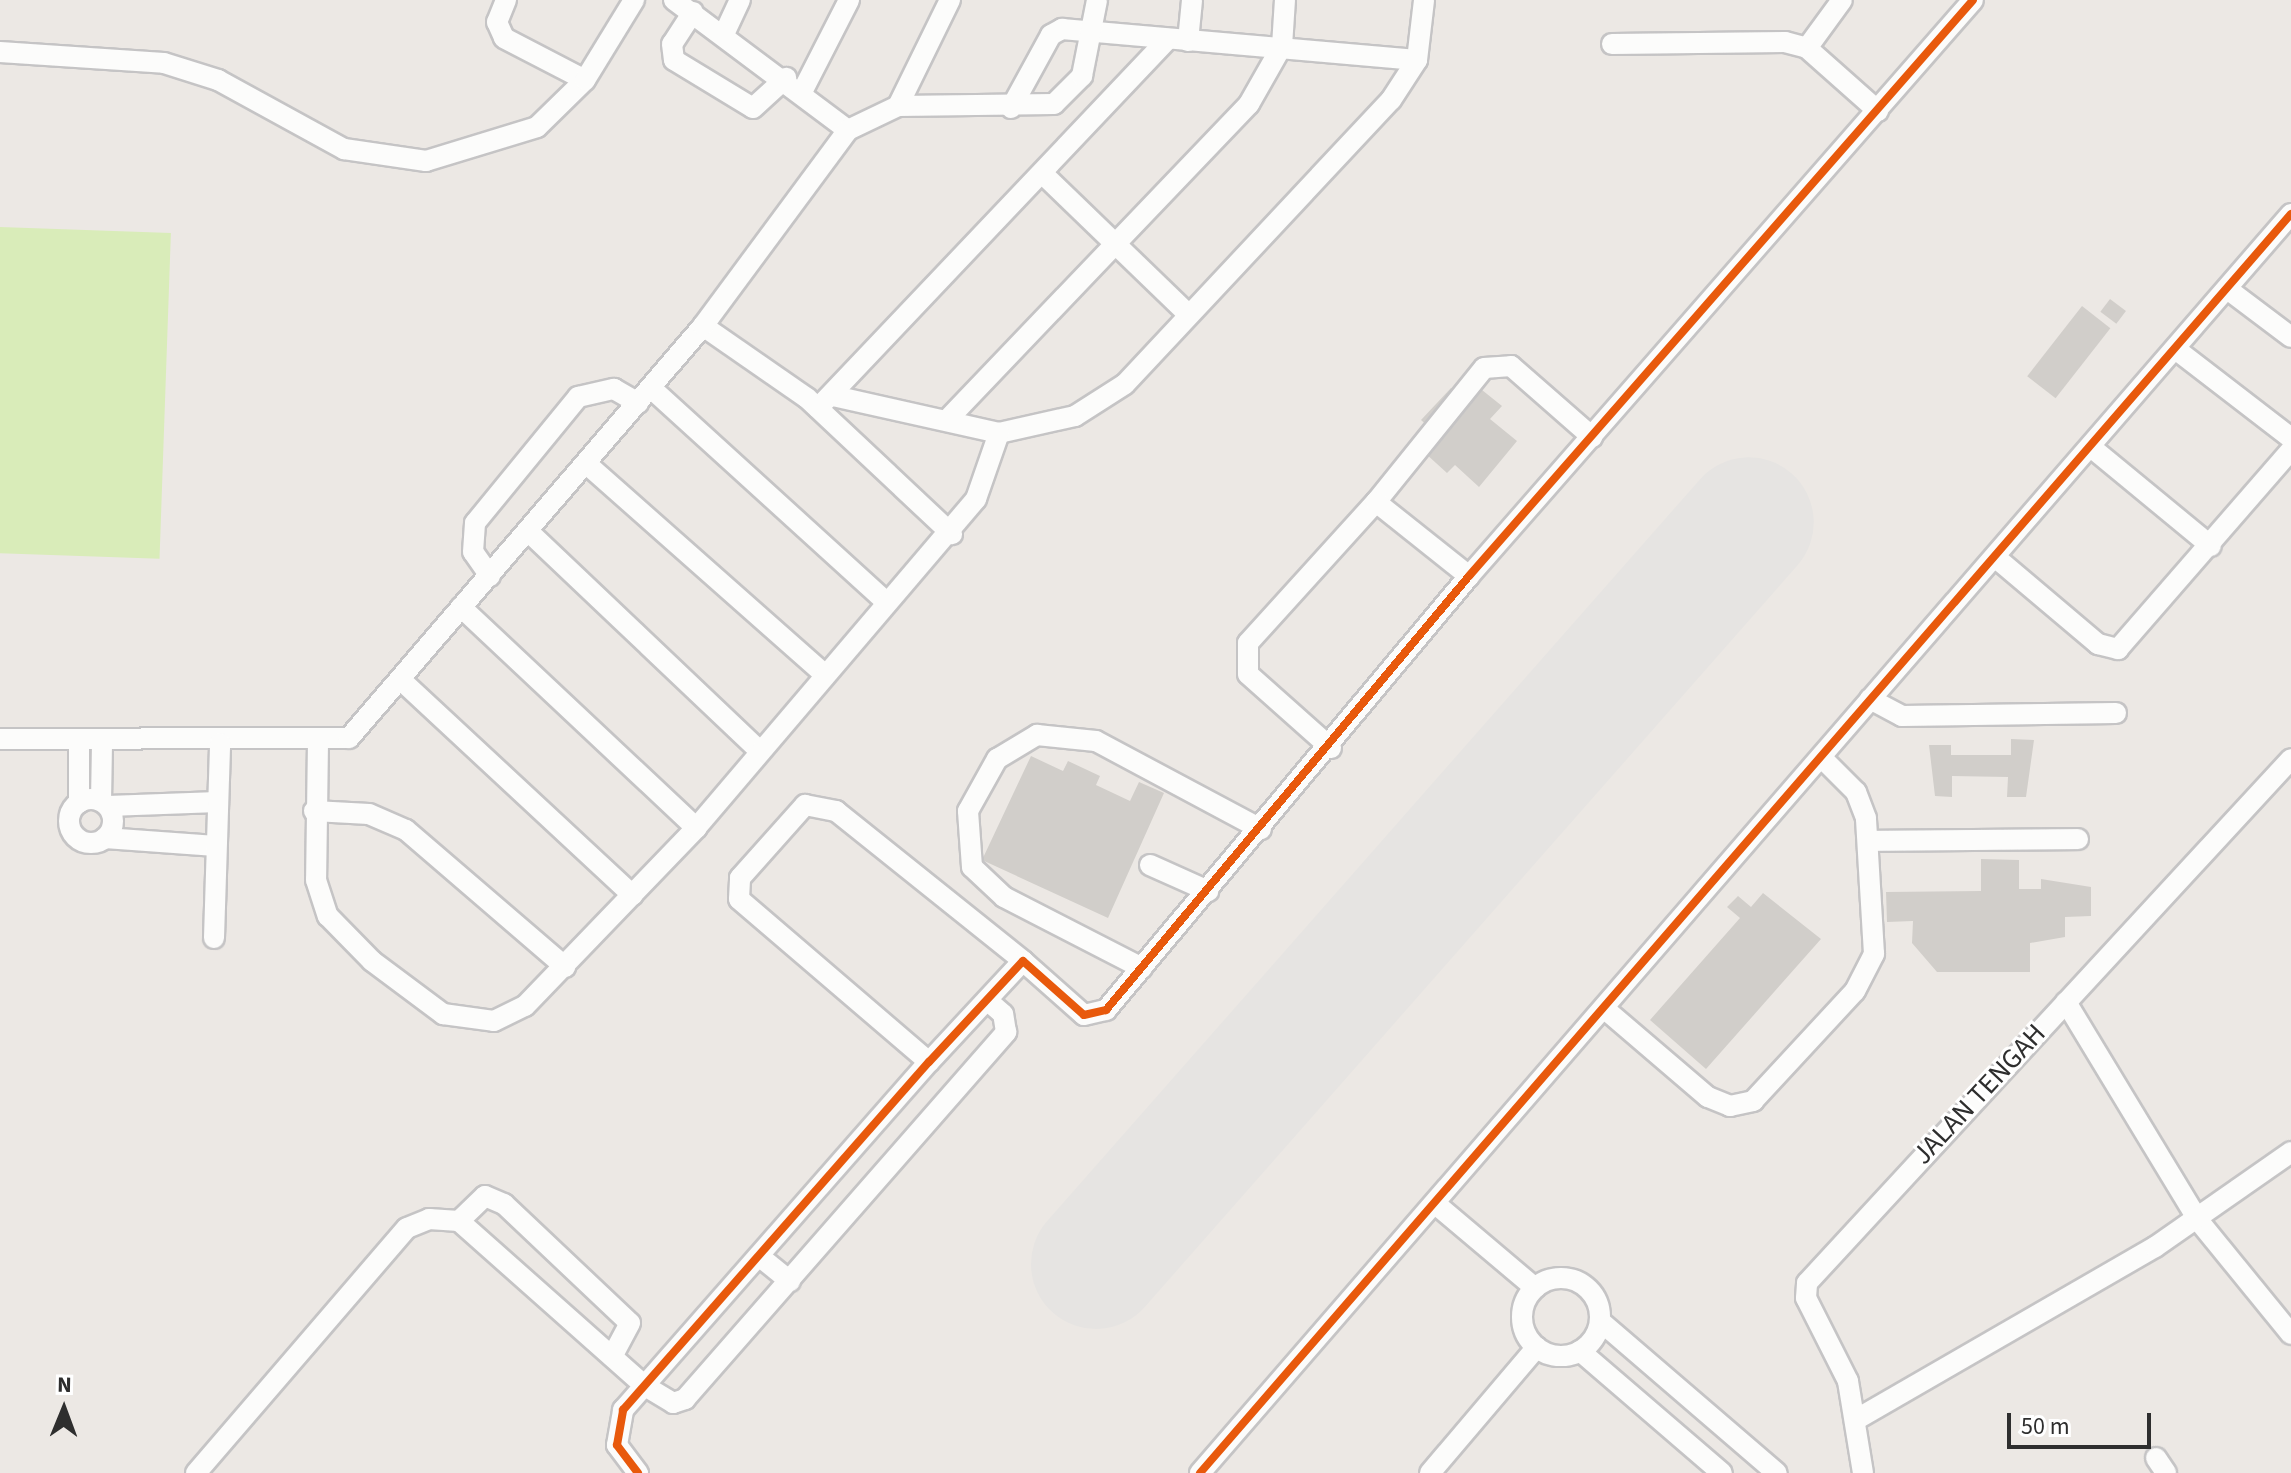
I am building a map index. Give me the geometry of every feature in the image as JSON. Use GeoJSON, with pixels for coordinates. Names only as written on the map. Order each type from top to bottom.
{"type":"FeatureCollection","features":[{"type":"Feature","properties":{"kind":"street"},"geometry":{"type":"LineString","coordinates":[[506,0],[497,22],[504,38],[585,80]]}},
{"type":"Feature","properties":{"kind":"street"},"geometry":{"type":"LineString","coordinates":[[0,52],[164,63],[218,80],[285,122],[378,159],[426,161],[503,142],[537,127],[585,80],[634,0]]}},
{"type":"Feature","properties":{"kind":"street"},"geometry":{"type":"LineString","coordinates":[[674,0],[725,32],[795,84],[848,130]]}},
{"type":"Feature","properties":{"kind":"street"},"geometry":{"type":"LineString","coordinates":[[725,32],[740,0]]}},
{"type":"Feature","properties":{"kind":"street"},"geometry":{"type":"LineString","coordinates":[[693,12],[672,44],[674,60],[753,108],[795,84],[849,0]]}},
{"type":"Feature","properties":{"kind":"street"},"geometry":{"type":"LineString","coordinates":[[898,106],[950,0]]}},
{"type":"Feature","properties":{"kind":"street"},"geometry":{"type":"LineString","coordinates":[[0,739],[220,743],[318,742],[349,738],[461,607],[589,466],[703,326],[848,130],[898,106],[1011,108],[1067,97],[1082,76],[1093,33],[1097,0]]}},
{"type":"Feature","properties":{"kind":"street"},"geometry":{"type":"LineString","coordinates":[[826,402],[1178,40],[1192,0]]}},
{"type":"Feature","properties":{"kind":"street"},"geometry":{"type":"LineString","coordinates":[[948,419],[1249,104],[1282,46],[1285,0]]}},
{"type":"Feature","properties":{"kind":"street"},"geometry":{"type":"LineString","coordinates":[[826,402],[948,419],[999,433],[1099,405],[1375,120],[1417,60],[1424,0]]}},
{"type":"Feature","properties":{"kind":"street"},"geometry":{"type":"LineString","coordinates":[[1807,48],[1842,0]]}},
{"type":"Feature","properties":{"kind":"street"},"geometry":{"type":"LineString","coordinates":[[929,1062],[739,899],[740,878],[805,805],[826,804],[1023,961],[1072,1008],[1095,1017],[1142,968],[1331,748],[1469,576],[1973,0]]}},
{"type":"Feature","properties":{"kind":"street"},"geometry":{"type":"LineString","coordinates":[[1011,108],[1051,35],[1062,29],[1417,60]]}},
{"type":"Feature","properties":{"kind":"street"},"geometry":{"type":"LineString","coordinates":[[1612,44],[1785,42],[1807,48],[1878,111]]}},
{"type":"Feature","properties":{"kind":"street"},"geometry":{"type":"LineString","coordinates":[[1045,176],[1113,247],[1187,313]]}},
{"type":"Feature","properties":{"kind":"street"},"geometry":{"type":"LineString","coordinates":[[1200,1473],[1438,1206],[1823,759],[1870,699],[2230,291],[2291,214]]}},
{"type":"Feature","properties":{"kind":"street"},"geometry":{"type":"LineString","coordinates":[[2230,291],[2291,337]]}},
{"type":"Feature","properties":{"kind":"street"},"geometry":{"type":"LineString","coordinates":[[703,326],[826,402],[952,534]]}},
{"type":"Feature","properties":{"kind":"street"},"geometry":{"type":"LineString","coordinates":[[2178,351],[2291,438]]}},
{"type":"Feature","properties":{"kind":"street"},"geometry":{"type":"LineString","coordinates":[[1331,748],[1248,674],[1244,652],[1376,502],[1484,368],[1511,366],[1592,437]]}},
{"type":"Feature","properties":{"kind":"street"},"geometry":{"type":"LineString","coordinates":[[490,576],[473,552],[475,523],[578,397],[614,389],[644,396],[887,603]]}},
{"type":"Feature","properties":{"kind":"street"},"geometry":{"type":"LineString","coordinates":[[318,742],[314,811],[316,880],[328,916],[372,961],[443,1014],[510,1016],[565,967],[696,828],[824,674],[952,534],[976,499],[999,433]]}},
{"type":"Feature","properties":{"kind":"street"},"geometry":{"type":"LineString","coordinates":[[2092,448],[2211,546]]}},
{"type":"Feature","properties":{"kind":"street"},"geometry":{"type":"LineString","coordinates":[[1995,557],[2110,650],[2133,638],[2291,450]]}},
{"type":"Feature","properties":{"kind":"street"},"geometry":{"type":"LineString","coordinates":[[589,466],[824,674]]}},
{"type":"Feature","properties":{"kind":"street"},"geometry":{"type":"LineString","coordinates":[[1376,502],[1469,576]]}},
{"type":"Feature","properties":{"kind":"street"},"geometry":{"type":"LineString","coordinates":[[530,533],[760,751]]}},
{"type":"Feature","properties":{"kind":"street"},"geometry":{"type":"LineString","coordinates":[[461,607],[696,828]]}},
{"type":"Feature","properties":{"kind":"street"},"geometry":{"type":"LineString","coordinates":[[401,680],[632,895]]}},
{"type":"Feature","properties":{"kind":"street"},"geometry":{"type":"LineString","coordinates":[[1870,699],[1902,716],[2116,713]]}},
{"type":"Feature","properties":{"kind":"street"},"geometry":{"type":"LineString","coordinates":[[1142,968],[1004,897],[972,867],[968,811],[997,759],[1037,735],[1096,741],[1261,829]]}},
{"type":"Feature","properties":{"kind":"street"},"geometry":{"type":"LineString","coordinates":[[79,741],[79,803],[69,815],[76,838],[90,844],[105,838],[216,846]]}},
{"type":"Feature","properties":{"kind":"street"},"geometry":{"type":"LineString","coordinates":[[102,741],[104,804],[114,823],[105,838]]}},
{"type":"Feature","properties":{"kind":"street"},"geometry":{"type":"LineString","coordinates":[[214,938],[220,743]]}},
{"type":"Feature","properties":{"kind":"street"},"geometry":{"type":"LineString","coordinates":[[1606,1010],[1708,1097],[1730,1106],[1753,1101],[1869,971],[1868,841],[1856,792],[1823,759]]}},
{"type":"Feature","properties":{"kind":"street","name":"JALAN TENGAH"},"geometry":{"type":"LineString","coordinates":[[1863,1473],[1857,1419],[1848,1381],[1804,1289],[2291,759]]}},
{"type":"Feature","properties":{"kind":"street"},"geometry":{"type":"LineString","coordinates":[[79,803],[218,802]]}},
{"type":"Feature","properties":{"kind":"street"},"geometry":{"type":"LineString","coordinates":[[314,811],[369,814],[406,830],[565,967]]}},
{"type":"Feature","properties":{"kind":"street"},"geometry":{"type":"LineString","coordinates":[[1868,841],[2078,839]]}},
{"type":"Feature","properties":{"kind":"street"},"geometry":{"type":"LineString","coordinates":[[1150,865],[1208,891]]}},
{"type":"Feature","properties":{"kind":"street"},"geometry":{"type":"LineString","coordinates":[[638,1473],[617,1445],[615,1427],[645,1386],[929,1062],[1023,961]]}},
{"type":"Feature","properties":{"kind":"street"},"geometry":{"type":"LineString","coordinates":[[196,1473],[407,1228],[429,1219],[459,1221],[645,1386],[673,1403],[685,1399],[1006,1032],[1003,1014],[987,1000]]}},
{"type":"Feature","properties":{"kind":"street"},"geometry":{"type":"LineString","coordinates":[[2066,1002],[2198,1220],[2291,1334]]}},
{"type":"Feature","properties":{"kind":"street"},"geometry":{"type":"LineString","coordinates":[[1857,1419],[2198,1220],[2291,1152]]}},
{"type":"Feature","properties":{"kind":"street"},"geometry":{"type":"LineString","coordinates":[[459,1221],[485,1196],[504,1204],[630,1323],[612,1357]]}},
{"type":"Feature","properties":{"kind":"street"},"geometry":{"type":"LineString","coordinates":[[1438,1206],[1535,1288]]}},
{"type":"Feature","properties":{"kind":"street"},"geometry":{"type":"LineString","coordinates":[[759,1256],[790,1281]]}},
{"type":"Feature","properties":{"kind":"street"},"geometry":{"type":"LineString","coordinates":[[1580,1351],[1600,1321],[1598,1303],[1580,1282],[1561,1278],[1535,1288],[1522,1318],[1537,1347],[1550,1354],[1580,1351],[1722,1473]]}},
{"type":"Feature","properties":{"kind":"street"},"geometry":{"type":"LineString","coordinates":[[1600,1321],[1777,1473]]}},
{"type":"Feature","properties":{"kind":"street"},"geometry":{"type":"LineString","coordinates":[[1430,1473],[1537,1347]]}},
{"type":"Feature","properties":{"kind":"green space"},"geometry":{"type":"Polygon","coordinates":[[[0,227],[171,233],[160,559],[0,553],[0,227]]]}},
{"type":"Feature","properties":{"kind":"building"},"geometry":{"type":"Polygon","coordinates":[[[2110,299],[2126,311],[2116,324],[2100,312],[2110,299]]]}},
{"type":"Feature","properties":{"kind":"building"},"geometry":{"type":"Polygon","coordinates":[[[2082,306],[2110,328],[2056,398],[2027,376],[2082,306]]]}},
{"type":"Feature","properties":{"kind":"building"},"geometry":{"type":"Polygon","coordinates":[[[1451,388],[1470,404],[1482,390],[1502,406],[1490,419],[1517,441],[1479,487],[1455,465],[1447,473],[1425,453],[1441,438],[1421,420],[1451,388]]]}},
{"type":"Feature","properties":{"kind":"building"},"geometry":{"type":"Polygon","coordinates":[[[2011,739],[2034,740],[2026,797],[2007,797],[2008,777],[1952,776],[1952,797],[1935,796],[1929,745],[1951,745],[1951,755],[2011,755],[2011,739]]]}},
{"type":"Feature","properties":{"kind":"building"},"geometry":{"type":"Polygon","coordinates":[[[1031,756],[1063,771],[1068,761],[1100,776],[1096,785],[1130,801],[1139,782],[1164,793],[1108,918],[982,860],[1031,756]]]}},
{"type":"Feature","properties":{"kind":"building"},"geometry":{"type":"Polygon","coordinates":[[[1981,859],[2019,860],[2019,889],[2041,889],[2041,879],[2091,887],[2091,916],[2065,917],[2065,937],[2030,943],[2030,972],[1937,972],[1912,943],[1913,921],[1887,922],[1886,892],[1981,891],[1981,859]]]}},
{"type":"Feature","properties":{"kind":"building"},"geometry":{"type":"Polygon","coordinates":[[[1763,893],[1821,939],[1706,1069],[1650,1020],[1740,918],[1727,907],[1738,896],[1751,907],[1763,893]]]}},
{"type":"Feature","properties":{"kind":"runway"},"geometry":{"type":"LineString","coordinates":[[1096,1264],[1749,522]]}},
{"type":"Feature","properties":{"kind":"cycle path"},"geometry":{"type":"LineString","coordinates":[[638,1473],[617,1445],[623,1410],[929,1062],[1023,961],[1084,1015],[1106,1010],[1469,576],[1973,0]]}},
{"type":"Feature","properties":{"kind":"cycle path"},"geometry":{"type":"LineString","coordinates":[[1200,1473],[2291,214]]}}]}
